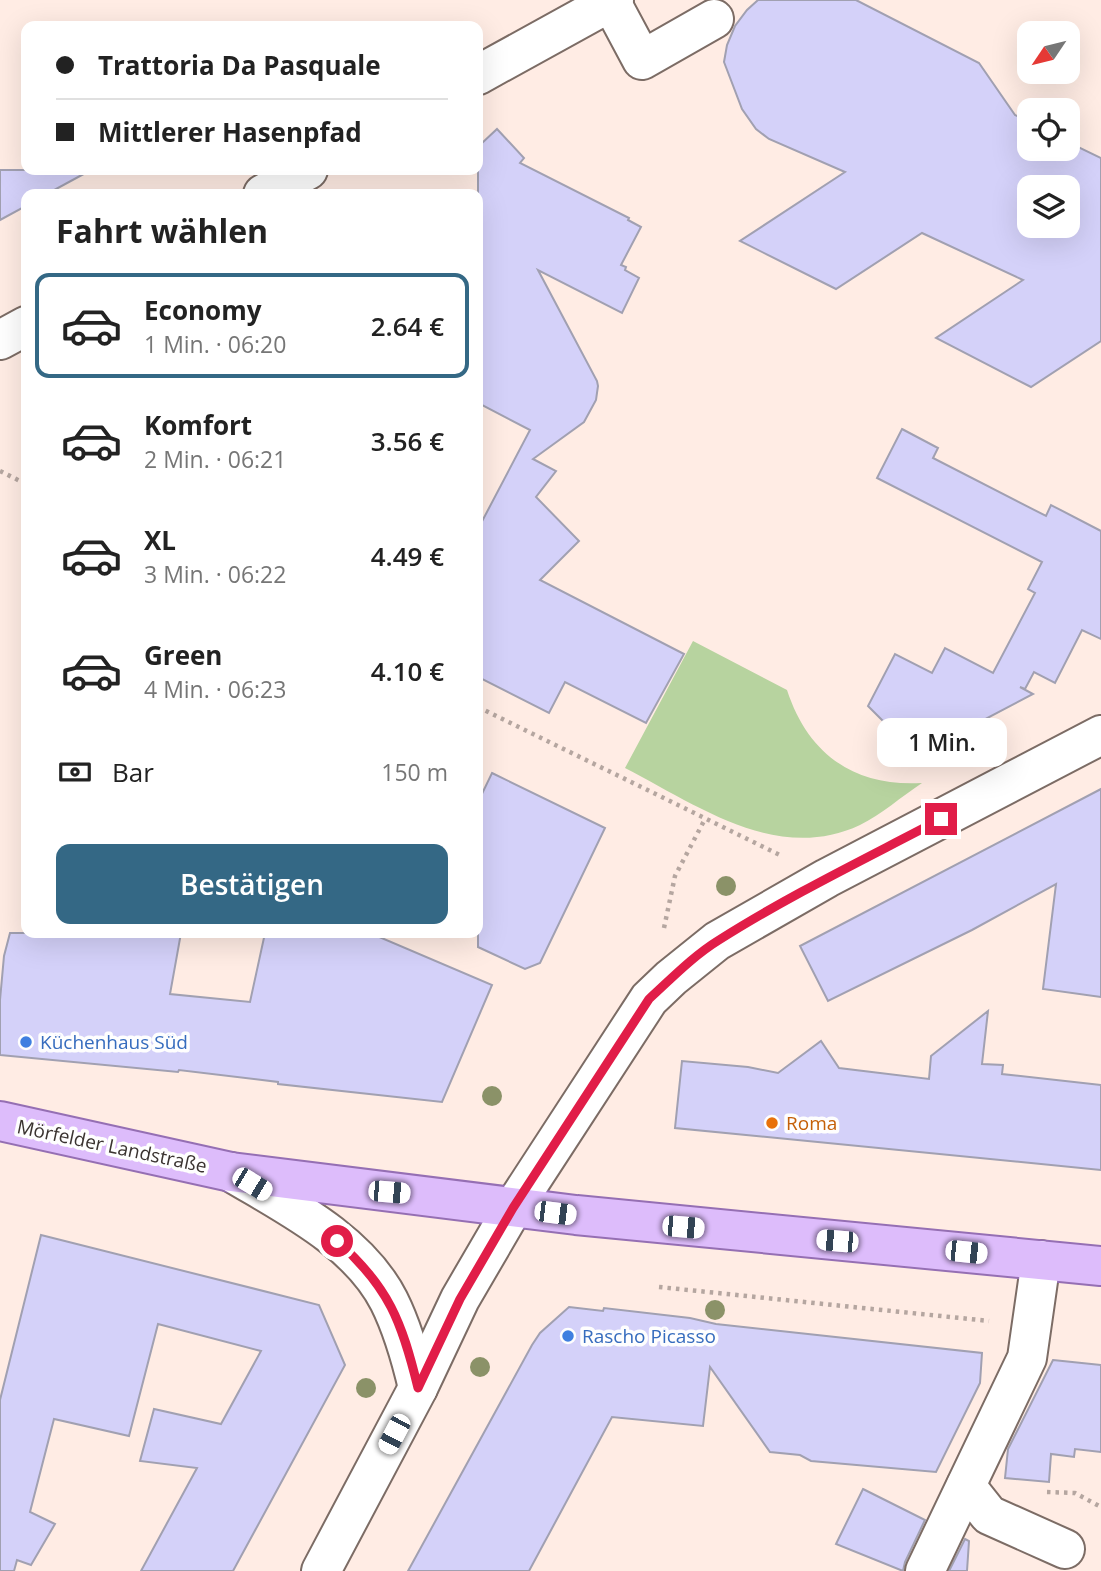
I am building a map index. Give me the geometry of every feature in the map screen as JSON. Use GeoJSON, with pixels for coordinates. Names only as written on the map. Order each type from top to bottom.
{"type":"FeatureCollection","features":[{"type":"Feature","properties":{"kind":"main road","name":"Mörfelder Landstraße"},"geometry":{"type":"LineString","coordinates":[[0,1121],[231,1172],[659,1224],[1101,1266]]}},
{"type":"Feature","properties":{"kind":"street"},"geometry":{"type":"LineString","coordinates":[[483,72],[612,1],[642,60],[714,19]]}},
{"type":"Feature","properties":{"kind":"street"},"geometry":{"type":"LineString","coordinates":[[272,189],[298,175]]}},
{"type":"Feature","properties":{"kind":"street"},"geometry":{"type":"LineString","coordinates":[[0,340],[21,329]]}},
{"type":"Feature","properties":{"kind":"street"},"geometry":{"type":"LineString","coordinates":[[321,1571],[418,1388],[460,1299],[513,1208],[649,999],[717,941],[827,878],[1101,735]]}},
{"type":"Feature","properties":{"kind":"street"},"geometry":{"type":"LineString","coordinates":[[231,1172],[294,1209],[360,1262],[388,1298],[405,1337],[418,1388]]}},
{"type":"Feature","properties":{"kind":"street"},"geometry":{"type":"LineString","coordinates":[[925,1571],[1027,1358],[1041,1260]]}},
{"type":"Feature","properties":{"kind":"street"},"geometry":{"type":"LineString","coordinates":[[966,1486],[989,1515],[1065,1549]]}},
{"type":"Feature","properties":{"kind":"path"},"geometry":{"type":"LineString","coordinates":[[0,471],[21,482]]}},
{"type":"Feature","properties":{"kind":"path"},"geometry":{"type":"LineString","coordinates":[[483,709],[827,878]]}},
{"type":"Feature","properties":{"kind":"path"},"geometry":{"type":"LineString","coordinates":[[675,876],[705,819]]}},
{"type":"Feature","properties":{"kind":"path"},"geometry":{"type":"LineString","coordinates":[[659,1287],[1032,1326]]}},
{"type":"Feature","properties":{"kind":"green space"},"geometry":{"type":"Polygon","coordinates":[[[693,641],[787,690],[807,732],[821,749],[837,762],[875,779],[922,783],[860,825],[829,835],[798,838],[768,834],[738,825],[709,813],[625,768],[693,641]]]}},
{"type":"Feature","properties":{"kind":"building"},"geometry":{"type":"Polygon","coordinates":[[[758,0],[856,0],[979,63],[1017,116],[1017,161],[1080,161],[1080,148],[1101,158],[1101,341],[1031,387],[936,338],[1023,280],[922,233],[836,289],[740,241],[845,172],[769,139],[756,129],[742,109],[724,62],[735,26],[758,0]]]}},
{"type":"Feature","properties":{"kind":"building"},"geometry":{"type":"Polygon","coordinates":[[[497,129],[524,158],[520,163],[629,218],[628,220],[641,227],[621,265],[639,278],[622,313],[538,270],[598,386],[596,400],[584,422],[533,459],[556,471],[536,497],[579,541],[540,580],[684,654],[646,723],[565,682],[549,713],[483,680],[483,519],[530,430],[483,406],[483,189],[478,189],[478,175],[483,175],[483,142],[497,129]]]}},
{"type":"Feature","properties":{"kind":"building"},"geometry":{"type":"Polygon","coordinates":[[[0,170],[21,170],[21,175],[82,175],[56,189],[21,189],[21,209],[0,220],[0,170]]]}},
{"type":"Feature","properties":{"kind":"building"},"geometry":{"type":"Polygon","coordinates":[[[902,429],[938,448],[933,458],[1046,516],[1051,505],[1101,531],[1101,639],[1082,630],[1055,683],[1034,672],[1025,689],[1020,687],[1033,694],[917,755],[868,706],[895,654],[932,673],[945,648],[993,673],[1035,593],[1028,589],[1042,562],[877,478],[902,429]]]}},
{"type":"Feature","properties":{"kind":"building"},"geometry":{"type":"Polygon","coordinates":[[[492,773],[605,828],[540,963],[525,969],[478,947],[478,938],[483,938],[483,792],[492,773]]]}},
{"type":"Feature","properties":{"kind":"building"},"geometry":{"type":"Polygon","coordinates":[[[1101,789],[1101,997],[1043,989],[1056,884],[972,930],[828,1001],[800,946],[1101,789]]]}},
{"type":"Feature","properties":{"kind":"building"},"geometry":{"type":"Polygon","coordinates":[[[10,933],[21,933],[21,938],[180,938],[170,994],[250,1002],[264,938],[382,938],[492,985],[442,1102],[179,1070],[0,1055],[0,1000],[4,956],[10,933]]]}},
{"type":"Feature","properties":{"kind":"building"},"geometry":{"type":"Polygon","coordinates":[[[988,1011],[982,1064],[1003,1065],[1002,1074],[1101,1085],[1101,1170],[675,1128],[682,1061],[748,1067],[778,1073],[821,1041],[839,1068],[929,1079],[931,1056],[988,1011]]]}},
{"type":"Feature","properties":{"kind":"building"},"geometry":{"type":"Polygon","coordinates":[[[41,1235],[319,1305],[345,1365],[233,1571],[141,1571],[197,1468],[140,1461],[154,1409],[221,1424],[261,1351],[158,1324],[129,1436],[54,1419],[30,1512],[55,1524],[31,1565],[17,1560],[14,1571],[0,1571],[0,1400],[41,1235]]]}},
{"type":"Feature","properties":{"kind":"building"},"geometry":{"type":"Polygon","coordinates":[[[569,1307],[603,1311],[604,1308],[690,1318],[716,1324],[982,1353],[980,1383],[936,1472],[811,1461],[800,1455],[770,1452],[710,1367],[703,1426],[612,1417],[529,1571],[408,1571],[532,1345],[540,1333],[569,1307]]]}},
{"type":"Feature","properties":{"kind":"building"},"geometry":{"type":"Polygon","coordinates":[[[1053,1360],[1101,1365],[1101,1452],[1075,1449],[1074,1457],[1051,1454],[1049,1482],[1005,1478],[1008,1449],[1053,1360]]]}},
{"type":"Feature","properties":{"kind":"building"},"geometry":{"type":"Polygon","coordinates":[[[863,1489],[925,1520],[903,1571],[836,1544],[863,1489]]]}},
{"type":"Feature","properties":{"kind":"building"},"geometry":{"type":"Polygon","coordinates":[[[965,1539],[969,1541],[967,1571],[949,1571],[965,1539]]]}},
{"type":"Feature","properties":{"kind":"place","name":"Küchenhaus Süd"},"geometry":{"type":"Point","coordinates":[26,1042]}},
{"type":"Feature","properties":{"kind":"place","name":"Roma"},"geometry":{"type":"Point","coordinates":[772,1123]}},
{"type":"Feature","properties":{"kind":"place","name":"Rascho Picasso"},"geometry":{"type":"Point","coordinates":[568,1336]}},
{"type":"Feature","properties":{"kind":"route"},"geometry":{"type":"LineString","coordinates":[[337,1241],[360,1262],[388,1298],[405,1337],[418,1388],[460,1299],[513,1208],[649,999],[717,941],[827,878],[941,819]]}}]}
